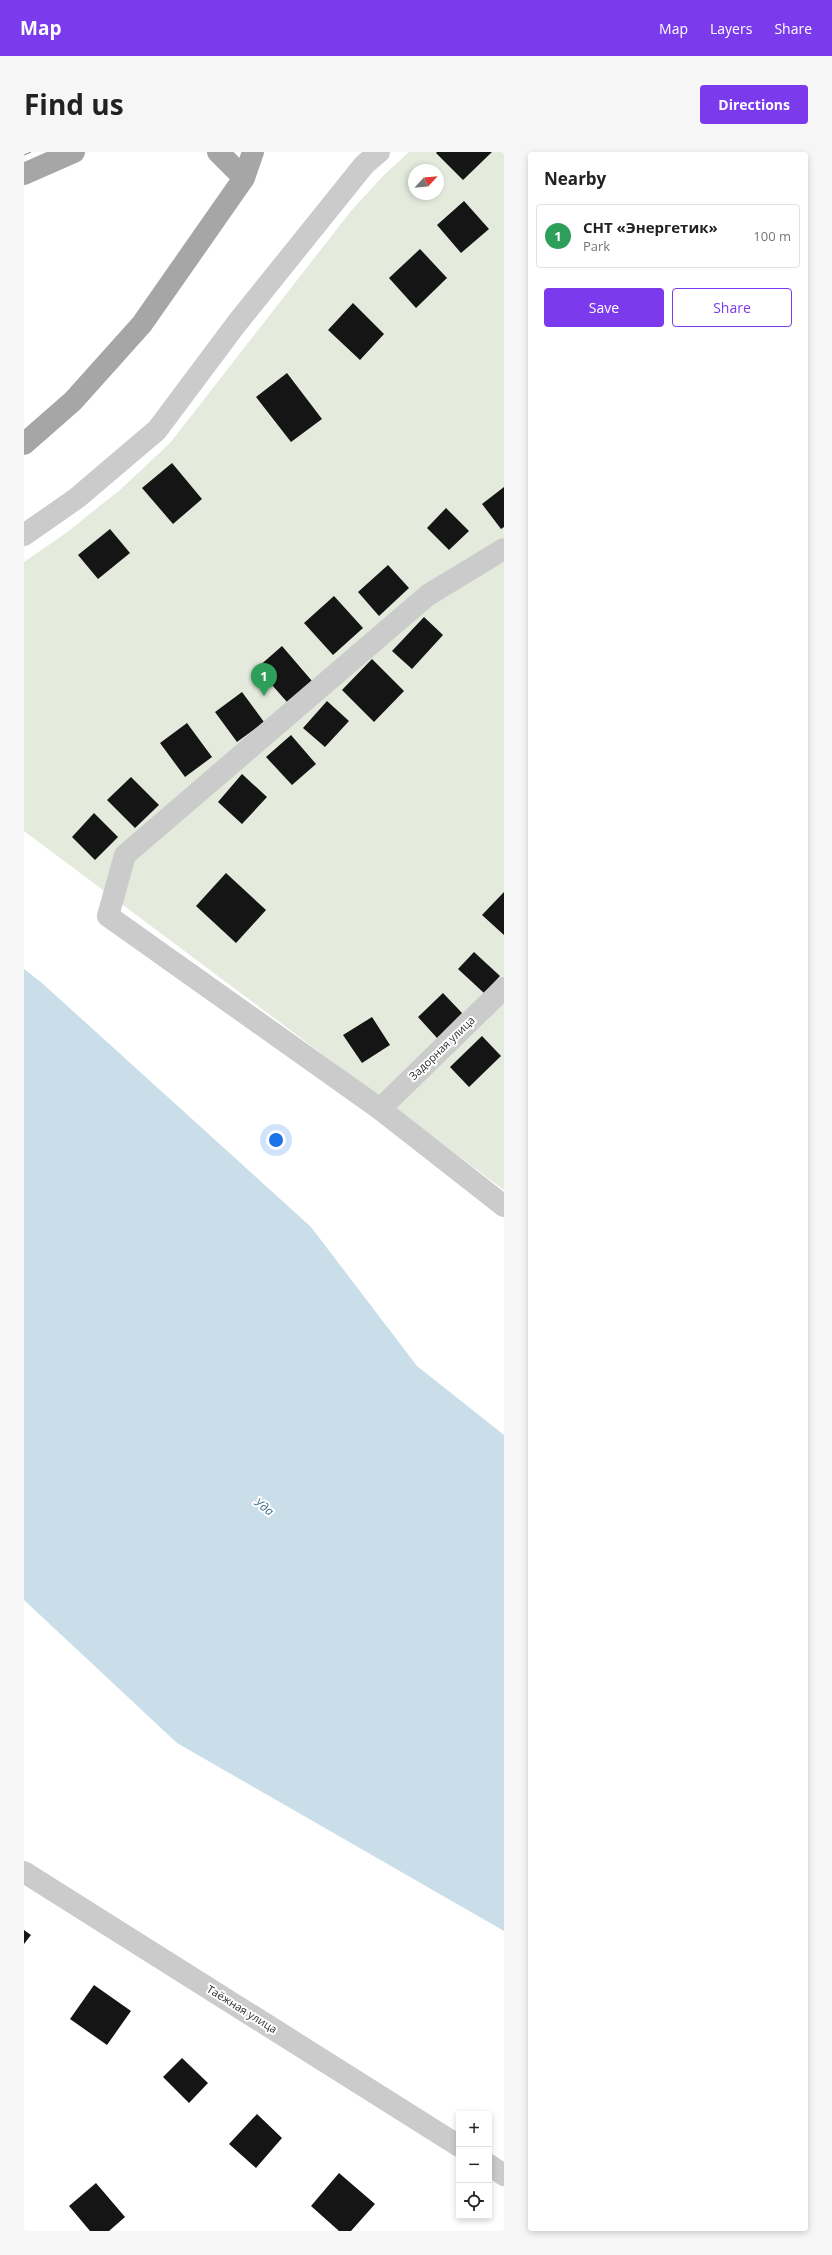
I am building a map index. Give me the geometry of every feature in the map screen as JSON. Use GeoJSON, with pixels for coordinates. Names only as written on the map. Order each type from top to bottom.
{"type":"FeatureCollection","features":[{"type":"Feature","properties":{"kind":"main road"},"geometry":{"type":"LineString","coordinates":[[24,174],[74,152]]}},
{"type":"Feature","properties":{"kind":"main road"},"geometry":{"type":"LineString","coordinates":[[218,152],[244,178]]}},
{"type":"Feature","properties":{"kind":"main road"},"geometry":{"type":"LineString","coordinates":[[24,444],[73,401],[142,324],[244,178],[253,152]]}},
{"type":"Feature","properties":{"kind":"street"},"geometry":{"type":"LineString","coordinates":[[24,535],[77,498],[157,430],[247,311],[364,165],[379,152]]}},
{"type":"Feature","properties":{"kind":"street"},"geometry":{"type":"LineString","coordinates":[[504,549],[428,595],[125,855],[108,916],[380,1109],[504,1206]]}},
{"type":"Feature","properties":{"kind":"street","name":"Задорная улица"},"geometry":{"type":"LineString","coordinates":[[380,1109],[504,988]]}},
{"type":"Feature","properties":{"kind":"street","name":"Таёжная улица"},"geometry":{"type":"LineString","coordinates":[[24,1872],[456,2144]]}},
{"type":"Feature","properties":{"kind":"street"},"geometry":{"type":"LineString","coordinates":[[492,2167],[504,2175]]}},
{"type":"Feature","properties":{"kind":"shaded area"},"geometry":{"type":"Polygon","coordinates":[[[409,152],[504,152],[504,1190],[24,831],[24,562],[66,533],[121,489],[170,443],[351,211],[383,176],[409,152]]]}},
{"type":"Feature","properties":{"kind":"water","name":"Уда"},"geometry":{"type":"Polygon","coordinates":[[[24,969],[42,983],[311,1227],[417,1366],[504,1435],[504,1931],[177,1743],[24,1600],[24,969]]]}},
{"type":"Feature","properties":{"kind":"building"},"geometry":{"type":"Polygon","coordinates":[[[492,152],[463,180],[436,153],[492,152]]]}},
{"type":"Feature","properties":{"kind":"building"},"geometry":{"type":"Polygon","coordinates":[[[464,201],[489,229],[461,253],[437,225],[464,201]]]}},
{"type":"Feature","properties":{"kind":"building"},"geometry":{"type":"Polygon","coordinates":[[[420,249],[447,278],[416,308],[389,278],[420,249]]]}},
{"type":"Feature","properties":{"kind":"building"},"geometry":{"type":"Polygon","coordinates":[[[353,303],[384,334],[360,360],[328,330],[353,303]]]}},
{"type":"Feature","properties":{"kind":"building"},"geometry":{"type":"Polygon","coordinates":[[[287,373],[322,419],[291,442],[256,397],[287,373]]]}},
{"type":"Feature","properties":{"kind":"building"},"geometry":{"type":"Polygon","coordinates":[[[172,463],[202,499],[173,524],[142,488],[172,463]]]}},
{"type":"Feature","properties":{"kind":"building"},"geometry":{"type":"Polygon","coordinates":[[[504,487],[504,527],[501,529],[482,504],[504,487]]]}},
{"type":"Feature","properties":{"kind":"building"},"geometry":{"type":"Polygon","coordinates":[[[446,508],[469,531],[449,550],[427,528],[446,508]]]}},
{"type":"Feature","properties":{"kind":"building"},"geometry":{"type":"Polygon","coordinates":[[[110,529],[130,553],[98,579],[78,555],[110,529]]]}},
{"type":"Feature","properties":{"kind":"building"},"geometry":{"type":"Polygon","coordinates":[[[388,565],[409,588],[379,616],[358,592],[388,565]]]}},
{"type":"Feature","properties":{"kind":"building"},"geometry":{"type":"Polygon","coordinates":[[[334,596],[363,628],[333,655],[304,623],[334,596]]]}},
{"type":"Feature","properties":{"kind":"building"},"geometry":{"type":"Polygon","coordinates":[[[424,617],[443,635],[412,669],[392,651],[424,617]]]}},
{"type":"Feature","properties":{"kind":"building"},"geometry":{"type":"Polygon","coordinates":[[[282,646],[312,681],[287,702],[257,668],[282,646]]]}},
{"type":"Feature","properties":{"kind":"building"},"geometry":{"type":"Polygon","coordinates":[[[372,659],[404,691],[374,722],[342,690],[372,659]]]}},
{"type":"Feature","properties":{"kind":"building"},"geometry":{"type":"Polygon","coordinates":[[[242,692],[264,722],[237,742],[215,712],[242,692]]]}},
{"type":"Feature","properties":{"kind":"building"},"geometry":{"type":"Polygon","coordinates":[[[327,701],[349,721],[325,747],[303,728],[327,701]]]}},
{"type":"Feature","properties":{"kind":"building"},"geometry":{"type":"Polygon","coordinates":[[[187,723],[212,757],[185,777],[160,743],[187,723]]]}},
{"type":"Feature","properties":{"kind":"building"},"geometry":{"type":"Polygon","coordinates":[[[291,735],[316,764],[292,785],[266,757],[291,735]]]}},
{"type":"Feature","properties":{"kind":"building"},"geometry":{"type":"Polygon","coordinates":[[[242,774],[267,797],[242,824],[218,802],[242,774]]]}},
{"type":"Feature","properties":{"kind":"building"},"geometry":{"type":"Polygon","coordinates":[[[131,777],[159,805],[135,828],[107,800],[131,777]]]}},
{"type":"Feature","properties":{"kind":"building"},"geometry":{"type":"Polygon","coordinates":[[[94,813],[118,837],[95,860],[72,837],[94,813]]]}},
{"type":"Feature","properties":{"kind":"building"},"geometry":{"type":"Polygon","coordinates":[[[226,873],[266,910],[236,943],[196,906],[226,873]]]}},
{"type":"Feature","properties":{"kind":"building"},"geometry":{"type":"Polygon","coordinates":[[[504,892],[504,935],[482,915],[504,892]]]}},
{"type":"Feature","properties":{"kind":"building"},"geometry":{"type":"Polygon","coordinates":[[[474,952],[500,976],[484,993],[458,969],[474,952]]]}},
{"type":"Feature","properties":{"kind":"building"},"geometry":{"type":"Polygon","coordinates":[[[443,993],[462,1013],[437,1038],[418,1017],[443,993]]]}},
{"type":"Feature","properties":{"kind":"building"},"geometry":{"type":"Polygon","coordinates":[[[372,1017],[390,1045],[362,1063],[343,1035],[372,1017]]]}},
{"type":"Feature","properties":{"kind":"building"},"geometry":{"type":"Polygon","coordinates":[[[482,1036],[501,1056],[469,1087],[450,1067],[482,1036]]]}},
{"type":"Feature","properties":{"kind":"building"},"geometry":{"type":"Polygon","coordinates":[[[24,1930],[31,1935],[24,1944],[24,1930]]]}},
{"type":"Feature","properties":{"kind":"building"},"geometry":{"type":"Polygon","coordinates":[[[94,1985],[131,2011],[107,2045],[70,2019],[94,1985]]]}},
{"type":"Feature","properties":{"kind":"building"},"geometry":{"type":"Polygon","coordinates":[[[182,2058],[208,2083],[189,2103],[163,2077],[182,2058]]]}},
{"type":"Feature","properties":{"kind":"building"},"geometry":{"type":"Polygon","coordinates":[[[257,2114],[282,2138],[256,2168],[229,2144],[257,2114]]]}},
{"type":"Feature","properties":{"kind":"building"},"geometry":{"type":"Polygon","coordinates":[[[339,2173],[375,2204],[351,2231],[339,2231],[311,2206],[339,2173]]]}},
{"type":"Feature","properties":{"kind":"building"},"geometry":{"type":"Polygon","coordinates":[[[96,2183],[125,2217],[109,2231],[90,2231],[69,2206],[96,2183]]]}},
{"type":"Feature","properties":{"kind":"tram line"},"geometry":{"type":"LineString","coordinates":[[24,155],[31,152]]}},
{"type":"Feature","properties":{"kind":"place","name":"СНТ «Энергетик»"},"geometry":{"type":"Point","coordinates":[264,696]}}]}
